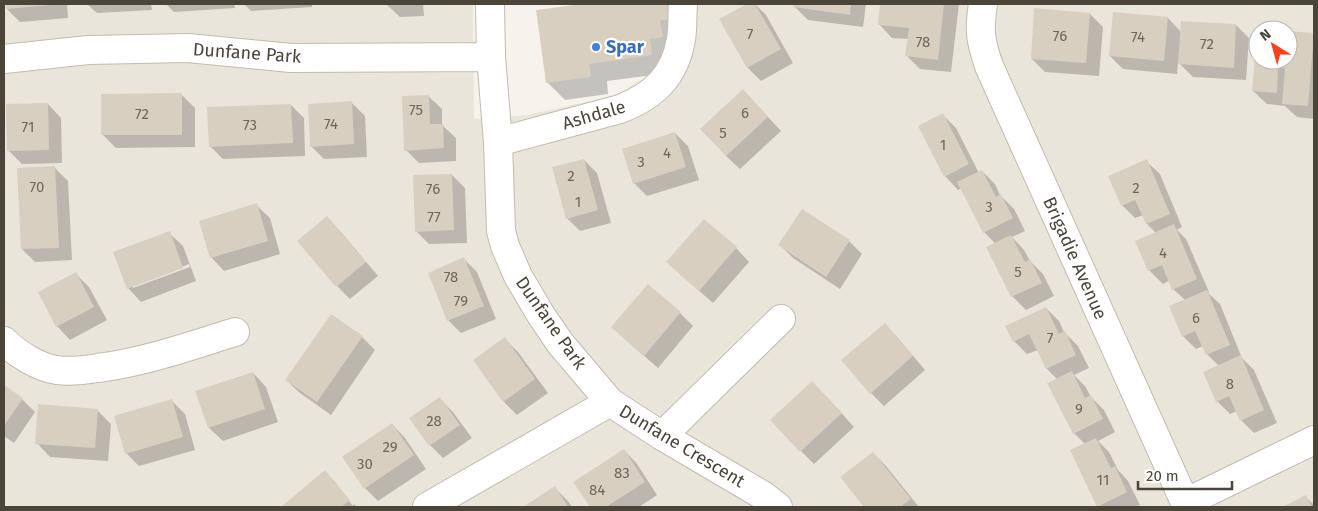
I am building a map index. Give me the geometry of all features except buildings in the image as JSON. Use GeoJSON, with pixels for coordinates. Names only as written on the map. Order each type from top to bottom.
{"type":"FeatureCollection","features":[{"type":"Feature","properties":{"kind":"street","name":"Dunfane Park"},"geometry":{"type":"LineString","coordinates":[[490,4],[491,57],[498,142],[501,231],[511,262],[526,290],[560,343],[610,402]]}},
{"type":"Feature","properties":{"kind":"street","name":"Ashdale"},"geometry":{"type":"LineString","coordinates":[[498,142],[620,109],[648,95],[666,78],[677,54],[681,38],[683,4]]}},
{"type":"Feature","properties":{"kind":"street","name":"Brigadie Avenue"},"geometry":{"type":"LineString","coordinates":[[983,4],[980,22],[981,37],[989,66],[1186,505]]}},
{"type":"Feature","properties":{"kind":"street","name":"Dunfane Park"},"geometry":{"type":"LineString","coordinates":[[4,59],[88,50],[188,48],[291,58],[491,57]]}},
{"type":"Feature","properties":{"kind":"street"},"geometry":{"type":"LineString","coordinates":[[662,436],[781,319]]}},
{"type":"Feature","properties":{"kind":"street"},"geometry":{"type":"LineString","coordinates":[[4,341],[35,363],[55,370],[66,371],[87,370],[129,363],[235,332]]}},
{"type":"Feature","properties":{"kind":"street"},"geometry":{"type":"LineString","coordinates":[[426,507],[610,402]]}},
{"type":"Feature","properties":{"kind":"street","name":"Dunfane Crescent"},"geometry":{"type":"LineString","coordinates":[[610,402],[662,436],[764,496],[778,507]]}},
{"type":"Feature","properties":{"kind":"street"},"geometry":{"type":"LineString","coordinates":[[1186,505],[1314,440]]}},
{"type":"Feature","properties":{"kind":"shaded area"},"geometry":{"type":"Polygon","coordinates":[[[4,4],[473,4],[474,119],[527,115],[614,96],[653,73],[669,43],[673,4],[1314,4],[1314,507],[4,507],[4,4]]]}},
{"type":"Feature","properties":{"kind":"place","name":"Spar"},"geometry":{"type":"Point","coordinates":[596,47]}}]}
